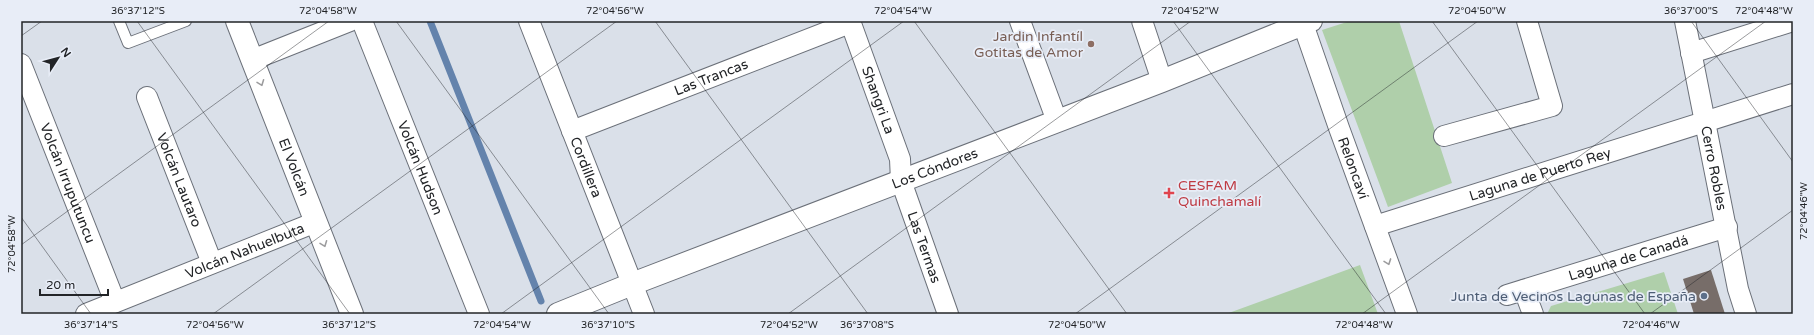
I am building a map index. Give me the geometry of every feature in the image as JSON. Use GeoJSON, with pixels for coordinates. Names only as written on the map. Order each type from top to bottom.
{"type":"FeatureCollection","features":[{"type":"Feature","properties":{"kind":"street","name":"El Volcán"},"geometry":{"type":"LineString","coordinates":[[237,21],[352,314]]}},
{"type":"Feature","properties":{"kind":"street"},"geometry":{"type":"LineString","coordinates":[[252,60],[350,21]]}},
{"type":"Feature","properties":{"kind":"street","name":"Volcán Hudson"},"geometry":{"type":"LineString","coordinates":[[362,21],[479,314]]}},
{"type":"Feature","properties":{"kind":"street","name":"Cordillera"},"geometry":{"type":"LineString","coordinates":[[529,21],[644,314]]}},
{"type":"Feature","properties":{"kind":"street"},"geometry":{"type":"LineString","coordinates":[[1020,21],[1057,121]]}},
{"type":"Feature","properties":{"kind":"street"},"geometry":{"type":"LineString","coordinates":[[1142,21],[1162,81]]}},
{"type":"Feature","properties":{"kind":"street"},"geometry":{"type":"LineString","coordinates":[[1444,136],[1552,106],[1527,21]]}},
{"type":"Feature","properties":{"kind":"street","name":"Cerro Robles"},"geometry":{"type":"LineString","coordinates":[[1685,21],[1727,227],[1738,289],[1746,314]]}},
{"type":"Feature","properties":{"kind":"street"},"geometry":{"type":"LineString","coordinates":[[1691,53],[1793,21]]}},
{"type":"Feature","properties":{"kind":"street","name":"Las Trancas"},"geometry":{"type":"LineString","coordinates":[[572,131],[850,22]]}},
{"type":"Feature","properties":{"kind":"street","name":"Shangri La"},"geometry":{"type":"LineString","coordinates":[[850,22],[900,159],[901,181]]}},
{"type":"Feature","properties":{"kind":"street","name":"Los Cóndores"},"geometry":{"type":"LineString","coordinates":[[558,314],[632,284],[1162,81],[1306,22]]}},
{"type":"Feature","properties":{"kind":"street","name":"Reloncaví"},"geometry":{"type":"LineString","coordinates":[[1306,22],[1374,226],[1407,314]]}},
{"type":"Feature","properties":{"kind":"street","name":"Volcán Irruputuncu"},"geometry":{"type":"LineString","coordinates":[[21,64],[115,302]]}},
{"type":"Feature","properties":{"kind":"street","name":"Laguna de Puerto Rey"},"geometry":{"type":"LineString","coordinates":[[1374,226],[1793,94]]}},
{"type":"Feature","properties":{"kind":"street","name":"Volcán Lautaro"},"geometry":{"type":"LineString","coordinates":[[147,97],[212,263]]}},
{"type":"Feature","properties":{"kind":"street","name":"Las Termas"},"geometry":{"type":"LineString","coordinates":[[901,181],[948,314]]}},
{"type":"Feature","properties":{"kind":"street","name":"Volcán Nahuelbuta"},"geometry":{"type":"LineString","coordinates":[[86,314],[316,222]]}},
{"type":"Feature","properties":{"kind":"street","name":"Laguna de Canadá"},"geometry":{"type":"LineString","coordinates":[[1533,314],[1516,293],[1727,227]]}},
{"type":"Feature","properties":{"kind":"lane"},"geometry":{"type":"LineString","coordinates":[[120,21],[128,43],[186,21]]}},
{"type":"Feature","properties":{"kind":"green space"},"geometry":{"type":"Polygon","coordinates":[[[1350,21],[1399,21],[1452,183],[1388,207],[1322,30],[1350,21]]]}},
{"type":"Feature","properties":{"kind":"green space"},"geometry":{"type":"Polygon","coordinates":[[[1360,265],[1378,314],[1226,314],[1360,265]]]}},
{"type":"Feature","properties":{"kind":"green space"},"geometry":{"type":"Polygon","coordinates":[[[1664,272],[1678,314],[1547,314],[1551,306],[1664,272]]]}},
{"type":"Feature","properties":{"kind":"building","name":"Junta de Vecinos Lagunas de España"},"geometry":{"type":"Polygon","coordinates":[[[1711,270],[1725,314],[1694,314],[1683,279],[1711,270]]]}},
{"type":"Feature","properties":{"kind":"waterway"},"geometry":{"type":"LineString","coordinates":[[430,21],[541,301]]}},
{"type":"Feature","properties":{"kind":"place","name":"Jardin Infantíl Gotitas de Amor"},"geometry":{"type":"Point","coordinates":[1091,44]}},
{"type":"Feature","properties":{"kind":"place","name":"CESFAM Quinchamalí"},"geometry":{"type":"Point","coordinates":[1169,193]}},
{"type":"Feature","properties":{"kind":"place","name":"Junta de Vecinos Lagunas de España"},"geometry":{"type":"Point","coordinates":[1704,296]}}]}
